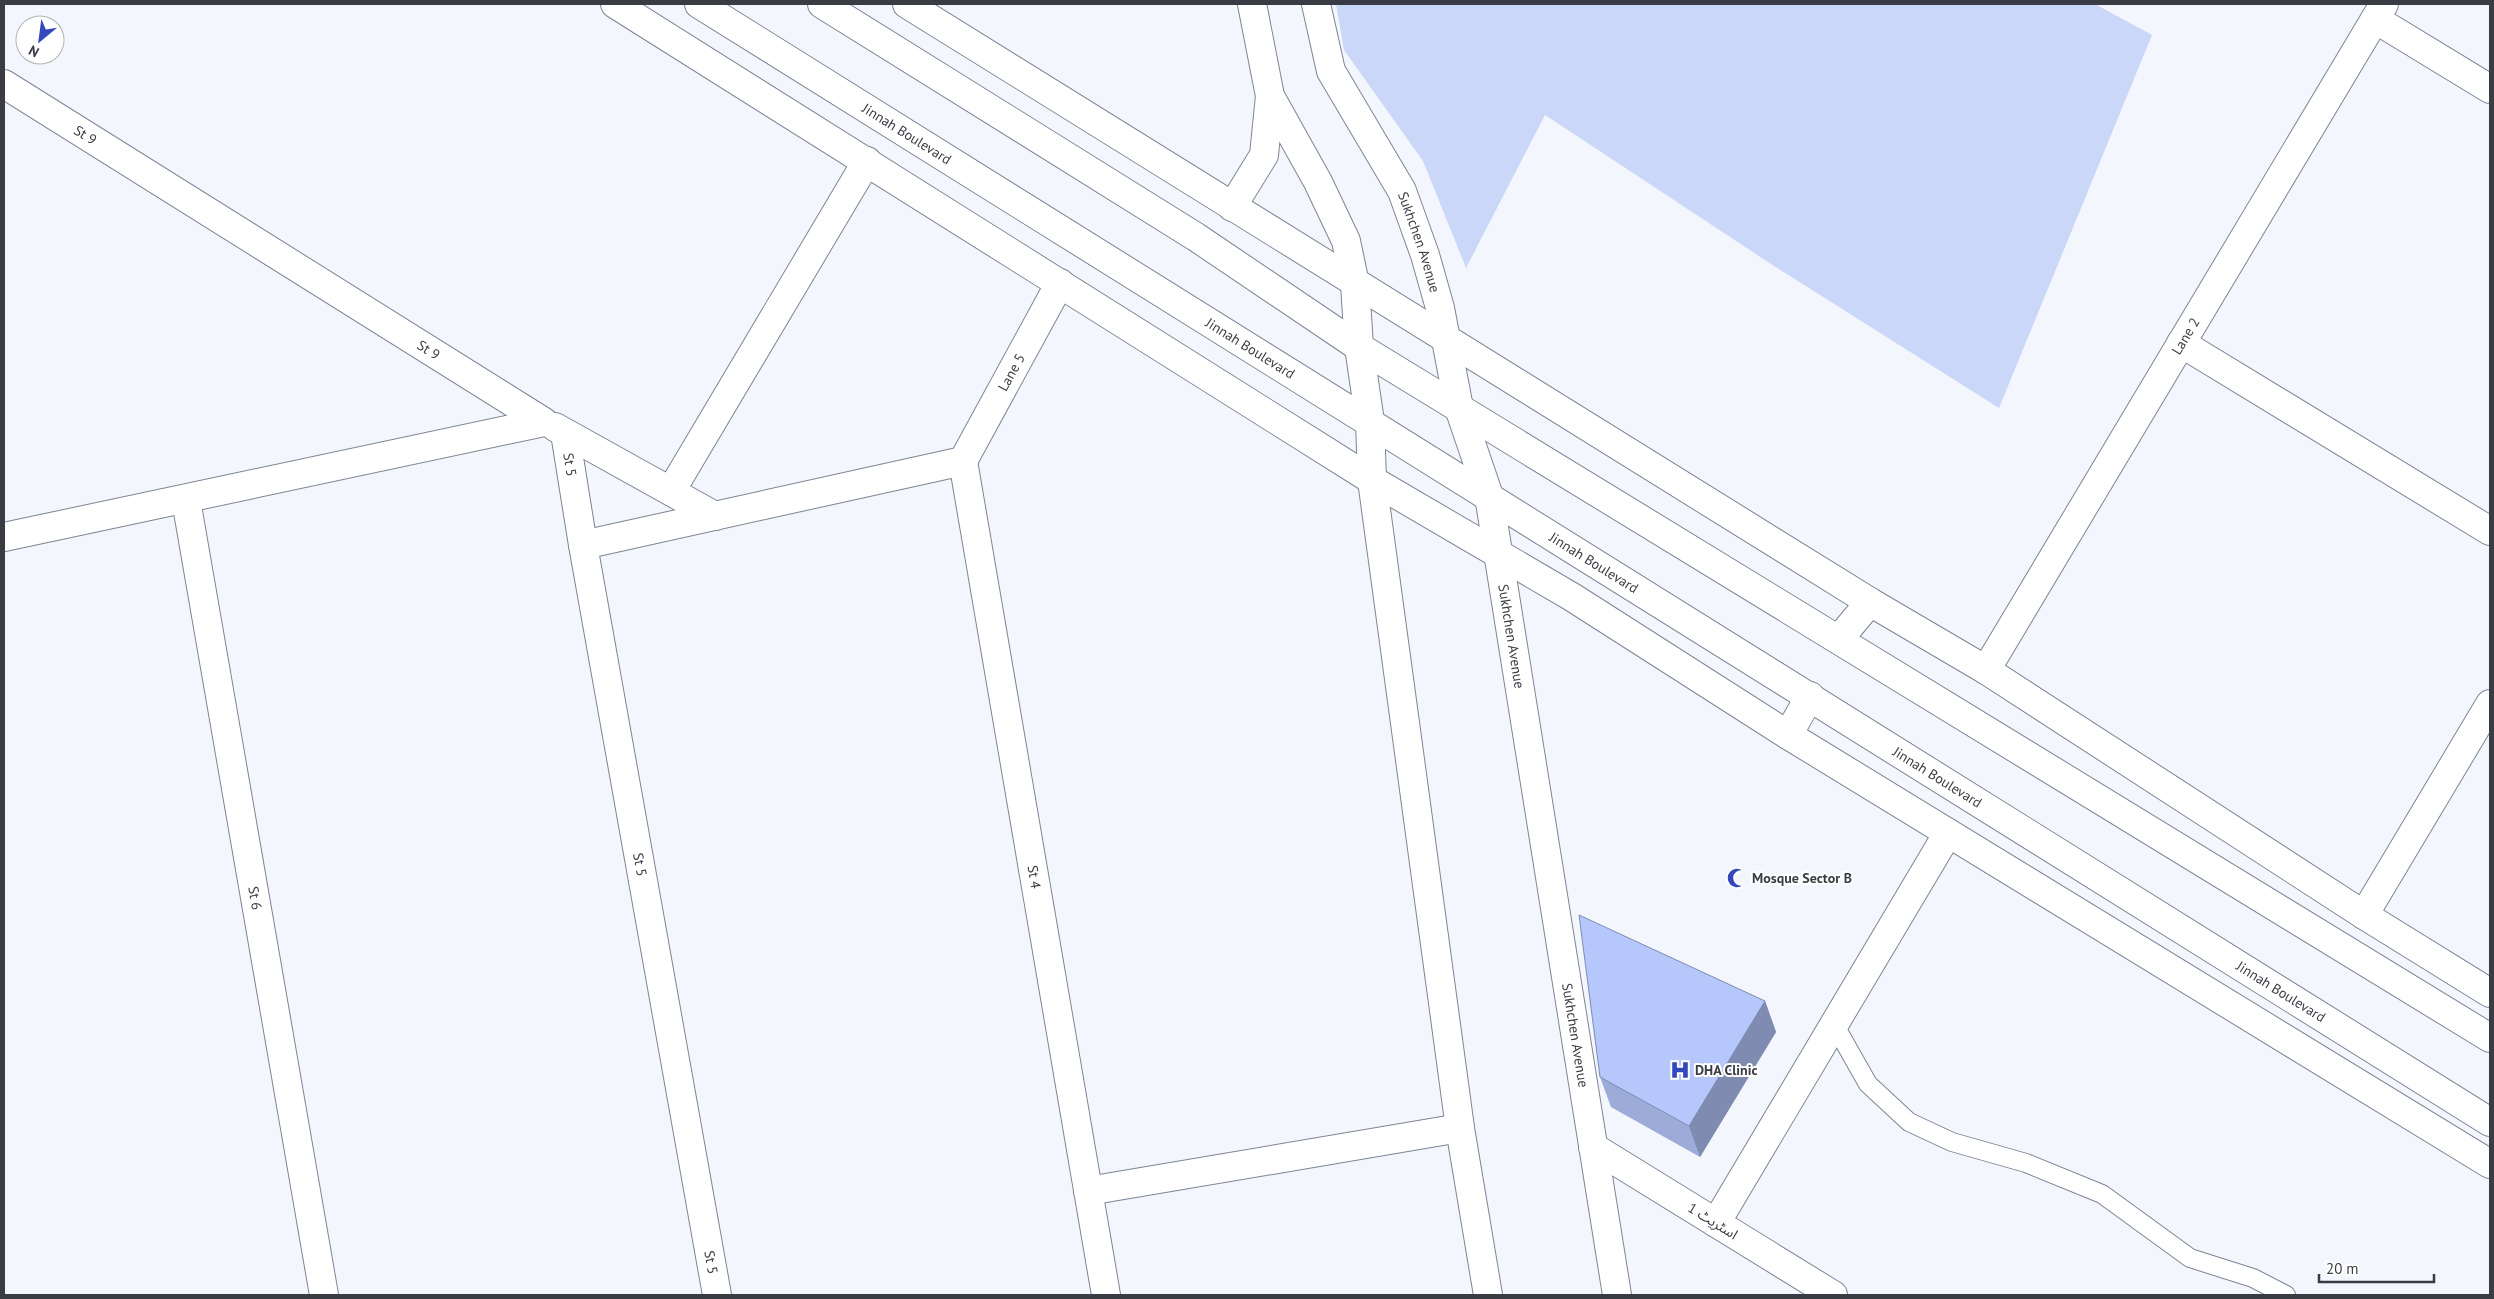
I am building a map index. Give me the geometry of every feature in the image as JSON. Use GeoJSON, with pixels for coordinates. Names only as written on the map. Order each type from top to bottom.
{"type":"FeatureCollection","features":[{"type":"Feature","properties":{"kind":"street"},"geometry":{"type":"LineString","coordinates":[[615,4],[1372,480],[1580,602],[1788,735],[2490,1164]]}},
{"type":"Feature","properties":{"kind":"street","name":"Jinnah Boulevard"},"geometry":{"type":"LineString","coordinates":[[699,4],[2490,1122]]}},
{"type":"Feature","properties":{"kind":"street"},"geometry":{"type":"LineString","coordinates":[[822,4],[1196,237],[1360,347],[2490,1038]]}},
{"type":"Feature","properties":{"kind":"street"},"geometry":{"type":"LineString","coordinates":[[908,4],[1355,284],[1457,344],[1870,602],[1986,670],[2364,915],[2490,993]]}},
{"type":"Feature","properties":{"kind":"street"},"geometry":{"type":"LineString","coordinates":[[1232,207],[1264,155],[1270,96],[1252,4]]}},
{"type":"Feature","properties":{"kind":"street","name":"Sukhchen Avenue"},"geometry":{"type":"LineString","coordinates":[[1316,4],[1331,72],[1402,191],[1426,256],[1440,308],[1459,408],[1489,496],[1618,1295]]}},
{"type":"Feature","properties":{"kind":"street"},"geometry":{"type":"LineString","coordinates":[[2380,11],[2490,89]]}},
{"type":"Feature","properties":{"kind":"street","name":"Lane 2"},"geometry":{"type":"LineString","coordinates":[[1986,670],[2380,11]]}},
{"type":"Feature","properties":{"kind":"street","name":"St 9"},"geometry":{"type":"LineString","coordinates":[[4,84],[555,427],[715,516]]}},
{"type":"Feature","properties":{"kind":"street"},"geometry":{"type":"LineString","coordinates":[[1270,96],[1318,182],[1346,241],[1355,284],[1360,347],[1370,422],[1372,480],[1460,1128],[1488,1295]]}},
{"type":"Feature","properties":{"kind":"street"},"geometry":{"type":"LineString","coordinates":[[671,491],[867,161]]}},
{"type":"Feature","properties":{"kind":"street","name":"Lane 5"},"geometry":{"type":"LineString","coordinates":[[963,461],[1060,283]]}},
{"type":"Feature","properties":{"kind":"street"},"geometry":{"type":"LineString","coordinates":[[2181,343],[2490,532]]}},
{"type":"Feature","properties":{"kind":"street"},"geometry":{"type":"LineString","coordinates":[[7,534],[555,427]]}},
{"type":"Feature","properties":{"kind":"street","name":"St 5"},"geometry":{"type":"LineString","coordinates":[[555,427],[583,546],[717,1295]]}},
{"type":"Feature","properties":{"kind":"street"},"geometry":{"type":"LineString","coordinates":[[583,546],[963,461]]}},
{"type":"Feature","properties":{"kind":"street","name":"St 4"},"geometry":{"type":"LineString","coordinates":[[963,461],[1106,1295]]}},
{"type":"Feature","properties":{"kind":"street","name":"St 6"},"geometry":{"type":"LineString","coordinates":[[186,500],[324,1295]]}},
{"type":"Feature","properties":{"kind":"street"},"geometry":{"type":"LineString","coordinates":[[1838,640],[1870,602]]}},
{"type":"Feature","properties":{"kind":"street"},"geometry":{"type":"LineString","coordinates":[[1788,735],[1810,696]]}},
{"type":"Feature","properties":{"kind":"street"},"geometry":{"type":"LineString","coordinates":[[2364,915],[2490,704]]}},
{"type":"Feature","properties":{"kind":"street"},"geometry":{"type":"LineString","coordinates":[[1716,1223],[1948,832]]}},
{"type":"Feature","properties":{"kind":"street"},"geometry":{"type":"LineString","coordinates":[[1088,1191],[1460,1128]]}},
{"type":"Feature","properties":{"kind":"street","name":"اسٹریٹ 1"},"geometry":{"type":"LineString","coordinates":[[1593,1146],[1833,1295]]}},
{"type":"Feature","properties":{"kind":"lane"},"geometry":{"type":"LineString","coordinates":[[1834,1024],[1868,1084],[1909,1122],[1952,1142],[2026,1163],[2102,1194],[2190,1258],[2253,1278],[2286,1295]]}},
{"type":"Feature","properties":{"kind":"shaded area"},"geometry":{"type":"Polygon","coordinates":[[[1336,4],[2095,4],[2152,35],[1999,408],[1771,264],[1545,115],[1466,268],[1423,161],[1344,50],[1336,4]]]}},
{"type":"Feature","properties":{"kind":"building","name":"DHA Clinic"},"geometry":{"type":"Polygon","coordinates":[[[1579,915],[1765,1001],[1689,1126],[1600,1077],[1579,915]]]}},
{"type":"Feature","properties":{"kind":"place","name":"Mosque Sector B"},"geometry":{"type":"Point","coordinates":[1737,878]}},
{"type":"Feature","properties":{"kind":"place","name":"DHA Clinic"},"geometry":{"type":"Point","coordinates":[1680,1070]}}]}
